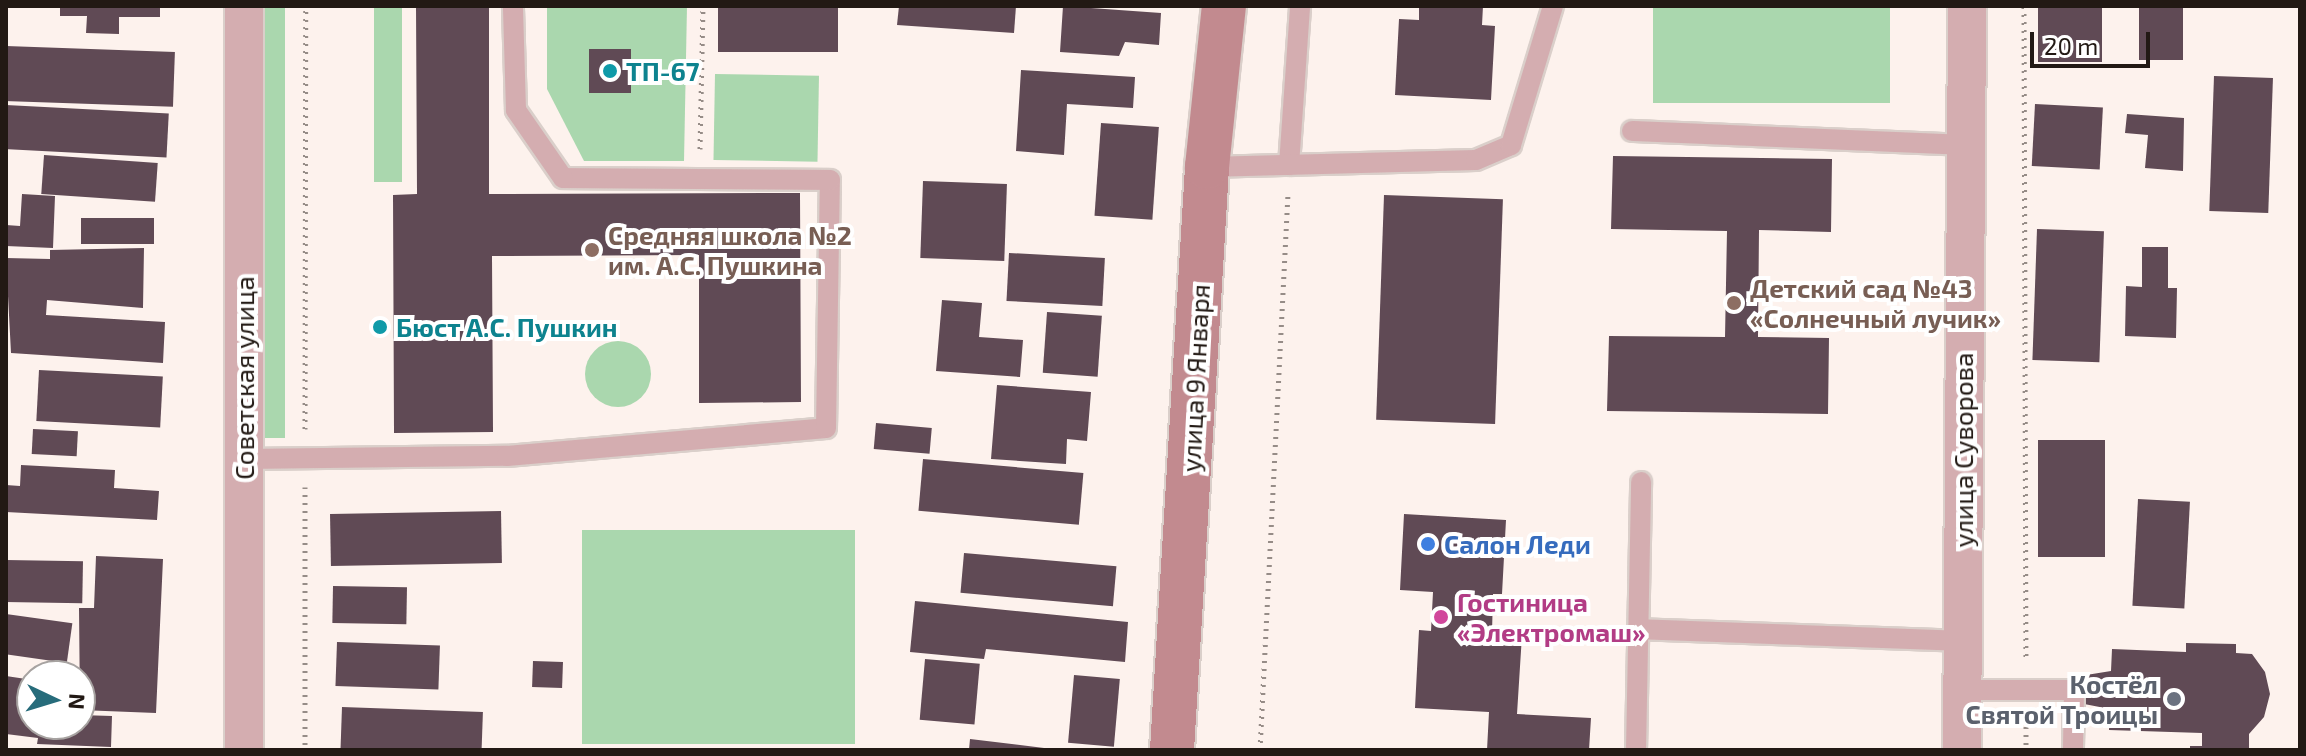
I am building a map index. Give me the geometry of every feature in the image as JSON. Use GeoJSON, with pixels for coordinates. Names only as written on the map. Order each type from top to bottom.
{"type":"FeatureCollection","features":[{"type":"Feature","properties":{"kind":"street","name":"Советская улица"},"geometry":{"type":"LineString","coordinates":[[244,6],[244,750]]}},
{"type":"Feature","properties":{"kind":"street","name":"улица 9 Января"},"geometry":{"type":"LineString","coordinates":[[1172,750],[1207,167],[1224,6]]}},
{"type":"Feature","properties":{"kind":"street","name":"улица Суворова"},"geometry":{"type":"LineString","coordinates":[[1962,750],[1963,145],[1967,6]]}},
{"type":"Feature","properties":{"kind":"lane"},"geometry":{"type":"LineString","coordinates":[[244,459],[507,456],[826,428],[830,180],[563,178],[516,110],[513,6]]}},
{"type":"Feature","properties":{"kind":"lane"},"geometry":{"type":"LineString","coordinates":[[1289,165],[1300,6]]}},
{"type":"Feature","properties":{"kind":"lane"},"geometry":{"type":"LineString","coordinates":[[1207,167],[1476,160],[1511,145],[1553,6]]}},
{"type":"Feature","properties":{"kind":"lane"},"geometry":{"type":"LineString","coordinates":[[1632,131],[1963,145]]}},
{"type":"Feature","properties":{"kind":"lane"},"geometry":{"type":"LineString","coordinates":[[1636,750],[1641,482]]}},
{"type":"Feature","properties":{"kind":"lane"},"geometry":{"type":"LineString","coordinates":[[1638,629],[1962,641]]}},
{"type":"Feature","properties":{"kind":"lane"},"geometry":{"type":"LineString","coordinates":[[1962,690],[2074,690],[2073,750]]}},
{"type":"Feature","properties":{"kind":"path"},"geometry":{"type":"LineString","coordinates":[[305,750],[306,6]]}},
{"type":"Feature","properties":{"kind":"path"},"geometry":{"type":"LineString","coordinates":[[700,179],[703,6]]}},
{"type":"Feature","properties":{"kind":"path"},"geometry":{"type":"LineString","coordinates":[[2024,6],[2026,750]]}},
{"type":"Feature","properties":{"kind":"path"},"geometry":{"type":"LineString","coordinates":[[1260,750],[1289,165]]}},
{"type":"Feature","properties":{"kind":"green space"},"geometry":{"type":"Polygon","coordinates":[[[262,6],[285,6],[285,438],[262,438],[262,6]]]}},
{"type":"Feature","properties":{"kind":"green space"},"geometry":{"type":"Polygon","coordinates":[[[374,6],[402,6],[402,182],[374,182],[374,6]]]}},
{"type":"Feature","properties":{"kind":"green space"},"geometry":{"type":"Polygon","coordinates":[[[547,6],[687,6],[684,161],[584,161],[547,89],[547,6]]]}},
{"type":"Feature","properties":{"kind":"green space"},"geometry":{"type":"Polygon","coordinates":[[[1653,6],[1890,6],[1890,103],[1653,103],[1653,6]]]}},
{"type":"Feature","properties":{"kind":"green space"},"geometry":{"type":"Polygon","coordinates":[[[715,74],[819,76],[817,162],[713,160],[715,74]]]}},
{"type":"Feature","properties":{"kind":"green space"},"geometry":{"type":"Polygon","coordinates":[[[624,341],[642,350],[649,361],[649,387],[642,398],[631,405],[612,407],[594,398],[587,387],[585,368],[594,350],[605,343],[624,341]]]}},
{"type":"Feature","properties":{"kind":"green space"},"geometry":{"type":"Polygon","coordinates":[[[582,530],[855,530],[855,744],[582,744],[582,530]]]}},
{"type":"Feature","properties":{"kind":"building"},"geometry":{"type":"Polygon","coordinates":[[[60,6],[160,6],[160,17],[119,17],[119,34],[86,33],[87,16],[60,16],[60,6]]]}},
{"type":"Feature","properties":{"kind":"building"},"geometry":{"type":"Polygon","coordinates":[[[416,6],[489,6],[489,194],[800,193],[801,402],[699,403],[699,255],[492,256],[493,432],[394,433],[393,195],[417,194],[416,6]]]}},
{"type":"Feature","properties":{"kind":"building"},"geometry":{"type":"Polygon","coordinates":[[[718,6],[838,6],[838,52],[718,52],[718,6]]]}},
{"type":"Feature","properties":{"kind":"building"},"geometry":{"type":"Polygon","coordinates":[[[899,6],[1016,6],[1014,33],[897,25],[899,6]]]}},
{"type":"Feature","properties":{"kind":"building"},"geometry":{"type":"Polygon","coordinates":[[[1063,6],[1161,13],[1159,45],[1125,42],[1119,56],[1060,52],[1063,6]]]}},
{"type":"Feature","properties":{"kind":"building"},"geometry":{"type":"Polygon","coordinates":[[[1419,6],[1483,6],[1482,25],[1495,26],[1491,100],[1395,95],[1399,19],[1419,20],[1419,6]]]}},
{"type":"Feature","properties":{"kind":"building"},"geometry":{"type":"Polygon","coordinates":[[[2038,6],[2102,6],[2102,62],[2038,62],[2038,6]]]}},
{"type":"Feature","properties":{"kind":"building"},"geometry":{"type":"Polygon","coordinates":[[[2139,6],[2183,6],[2183,60],[2139,60],[2139,6]]]}},
{"type":"Feature","properties":{"kind":"building"},"geometry":{"type":"Polygon","coordinates":[[[6,46],[175,52],[173,107],[6,101],[6,46]]]}},
{"type":"Feature","properties":{"kind":"building","name":"ТП-67"},"geometry":{"type":"Polygon","coordinates":[[[589,49],[631,49],[631,93],[589,93],[589,49]]]}},
{"type":"Feature","properties":{"kind":"building"},"geometry":{"type":"Polygon","coordinates":[[[1021,70],[1135,77],[1133,108],[1067,104],[1064,155],[1016,151],[1021,70]]]}},
{"type":"Feature","properties":{"kind":"building"},"geometry":{"type":"Polygon","coordinates":[[[2214,76],[2273,78],[2268,213],[2209,211],[2214,76]]]}},
{"type":"Feature","properties":{"kind":"building"},"geometry":{"type":"Polygon","coordinates":[[[2035,104],[2103,108],[2100,169],[2032,166],[2035,104]]]}},
{"type":"Feature","properties":{"kind":"building"},"geometry":{"type":"Polygon","coordinates":[[[6,105],[169,114],[166,157],[6,149],[6,105]]]}},
{"type":"Feature","properties":{"kind":"building"},"geometry":{"type":"Polygon","coordinates":[[[2127,114],[2184,118],[2183,171],[2145,168],[2148,135],[2125,133],[2127,114]]]}},
{"type":"Feature","properties":{"kind":"building"},"geometry":{"type":"Polygon","coordinates":[[[1101,123],[1159,127],[1152,220],[1095,216],[1101,123]]]}},
{"type":"Feature","properties":{"kind":"building"},"geometry":{"type":"Polygon","coordinates":[[[44,155],[158,163],[155,202],[41,194],[44,155]]]}},
{"type":"Feature","properties":{"kind":"building"},"geometry":{"type":"Polygon","coordinates":[[[1613,156],[1832,159],[1831,232],[1759,230],[1758,337],[1829,338],[1828,414],[1607,411],[1609,336],[1725,337],[1727,231],[1611,229],[1613,156]]]}},
{"type":"Feature","properties":{"kind":"building"},"geometry":{"type":"Polygon","coordinates":[[[923,181],[1007,184],[1004,261],[920,258],[923,181]]]}},
{"type":"Feature","properties":{"kind":"building"},"geometry":{"type":"Polygon","coordinates":[[[22,194],[55,196],[53,248],[6,246],[6,225],[20,226],[22,194]]]}},
{"type":"Feature","properties":{"kind":"building"},"geometry":{"type":"Polygon","coordinates":[[[1384,195],[1503,199],[1495,424],[1376,420],[1384,195]]]}},
{"type":"Feature","properties":{"kind":"building"},"geometry":{"type":"Polygon","coordinates":[[[81,218],[154,218],[154,244],[81,244],[81,218]]]}},
{"type":"Feature","properties":{"kind":"building"},"geometry":{"type":"Polygon","coordinates":[[[2037,229],[2104,231],[2099,362],[2032,360],[2037,229]]]}},
{"type":"Feature","properties":{"kind":"building"},"geometry":{"type":"Polygon","coordinates":[[[2142,247],[2168,247],[2168,288],[2177,288],[2176,338],[2125,336],[2126,286],[2142,287],[2142,247]]]}},
{"type":"Feature","properties":{"kind":"building"},"geometry":{"type":"Polygon","coordinates":[[[144,248],[143,308],[47,300],[46,315],[165,322],[163,363],[11,353],[6,258],[50,259],[50,250],[144,248]]]}},
{"type":"Feature","properties":{"kind":"building"},"geometry":{"type":"Polygon","coordinates":[[[1009,253],[1105,258],[1102,306],[1006,301],[1009,253]]]}},
{"type":"Feature","properties":{"kind":"building"},"geometry":{"type":"Polygon","coordinates":[[[942,300],[982,303],[979,337],[1023,340],[1020,377],[936,371],[942,300]]]}},
{"type":"Feature","properties":{"kind":"building"},"geometry":{"type":"Polygon","coordinates":[[[1047,312],[1102,316],[1098,377],[1043,373],[1047,312]]]}},
{"type":"Feature","properties":{"kind":"building"},"geometry":{"type":"Polygon","coordinates":[[[39,370],[163,376],[160,427],[36,421],[39,370]]]}},
{"type":"Feature","properties":{"kind":"building"},"geometry":{"type":"Polygon","coordinates":[[[997,385],[1091,392],[1087,441],[1067,439],[1066,464],[991,459],[997,385]]]}},
{"type":"Feature","properties":{"kind":"building"},"geometry":{"type":"Polygon","coordinates":[[[876,423],[932,428],[930,454],[874,449],[876,423]]]}},
{"type":"Feature","properties":{"kind":"building"},"geometry":{"type":"Polygon","coordinates":[[[33,429],[78,431],[77,456],[32,454],[33,429]]]}},
{"type":"Feature","properties":{"kind":"building"},"geometry":{"type":"Polygon","coordinates":[[[2038,440],[2105,440],[2105,557],[2038,557],[2038,440]]]}},
{"type":"Feature","properties":{"kind":"building"},"geometry":{"type":"Polygon","coordinates":[[[923,459],[1083,473],[1079,525],[918,511],[923,459]]]}},
{"type":"Feature","properties":{"kind":"building"},"geometry":{"type":"Polygon","coordinates":[[[21,465],[115,470],[114,488],[159,491],[157,520],[6,512],[6,485],[20,486],[21,465]]]}},
{"type":"Feature","properties":{"kind":"building"},"geometry":{"type":"Polygon","coordinates":[[[2138,499],[2190,502],[2184,609],[2132,606],[2138,499]]]}},
{"type":"Feature","properties":{"kind":"building"},"geometry":{"type":"Polygon","coordinates":[[[501,511],[502,563],[331,566],[330,514],[501,511]]]}},
{"type":"Feature","properties":{"kind":"building"},"geometry":{"type":"Polygon","coordinates":[[[1404,514],[1506,520],[1502,594],[1493,594],[1492,633],[1522,635],[1517,714],[1591,718],[1589,750],[1487,750],[1489,712],[1415,708],[1419,630],[1431,631],[1433,592],[1400,590],[1404,514]]]}},
{"type":"Feature","properties":{"kind":"building"},"geometry":{"type":"Polygon","coordinates":[[[964,553],[1116,566],[1113,606],[961,593],[964,553]]]}},
{"type":"Feature","properties":{"kind":"building"},"geometry":{"type":"Polygon","coordinates":[[[96,556],[163,559],[156,713],[96,711],[96,660],[80,660],[79,608],[94,608],[96,556]]]}},
{"type":"Feature","properties":{"kind":"building"},"geometry":{"type":"Polygon","coordinates":[[[6,560],[83,561],[82,603],[6,602],[6,560]]]}},
{"type":"Feature","properties":{"kind":"building"},"geometry":{"type":"Polygon","coordinates":[[[333,586],[407,587],[406,624],[332,623],[333,586]]]}},
{"type":"Feature","properties":{"kind":"building"},"geometry":{"type":"Polygon","coordinates":[[[915,601],[1128,622],[1125,662],[986,649],[984,659],[910,652],[915,601]]]}},
{"type":"Feature","properties":{"kind":"building"},"geometry":{"type":"Polygon","coordinates":[[[6,614],[72,623],[67,660],[6,654],[6,614]]]}},
{"type":"Feature","properties":{"kind":"building"},"geometry":{"type":"Polygon","coordinates":[[[337,642],[440,646],[438,690],[335,686],[337,642]]]}},
{"type":"Feature","properties":{"kind":"building","name":"Костёл Святой Троицы"},"geometry":{"type":"Polygon","coordinates":[[[2186,643],[2236,644],[2236,653],[2252,654],[2265,672],[2270,694],[2264,717],[2249,734],[2249,750],[2190,750],[2190,746],[2202,746],[2202,733],[2109,730],[2110,709],[2079,703],[2080,676],[2111,671],[2112,649],[2186,652],[2186,643]]]}},
{"type":"Feature","properties":{"kind":"building"},"geometry":{"type":"Polygon","coordinates":[[[925,659],[980,664],[974,725],[920,720],[925,659]]]}},
{"type":"Feature","properties":{"kind":"building"},"geometry":{"type":"Polygon","coordinates":[[[533,661],[563,662],[562,688],[532,687],[533,661]]]}},
{"type":"Feature","properties":{"kind":"building"},"geometry":{"type":"Polygon","coordinates":[[[1074,675],[1120,679],[1114,747],[1068,743],[1074,675]]]}},
{"type":"Feature","properties":{"kind":"building"},"geometry":{"type":"Polygon","coordinates":[[[6,676],[16,678],[16,735],[6,734],[6,676]]]}},
{"type":"Feature","properties":{"kind":"building"},"geometry":{"type":"Polygon","coordinates":[[[342,707],[483,712],[482,750],[340,750],[342,707]]]}},
{"type":"Feature","properties":{"kind":"building"},"geometry":{"type":"Polygon","coordinates":[[[96,716],[112,716],[111,747],[37,744],[38,740],[96,740],[96,716]]]}},
{"type":"Feature","properties":{"kind":"building"},"geometry":{"type":"Polygon","coordinates":[[[970,739],[1044,748],[1044,750],[969,750],[970,739]]]}},
{"type":"Feature","properties":{"kind":"place","name":"ТП-67"},"geometry":{"type":"Point","coordinates":[610,71]}},
{"type":"Feature","properties":{"kind":"place","name":"Средняя школа №2 им. А.С. Пушкина"},"geometry":{"type":"Point","coordinates":[592,250]}},
{"type":"Feature","properties":{"kind":"place","name":"Детский сад №43 «Солнечный лучик»"},"geometry":{"type":"Point","coordinates":[1734,303]}},
{"type":"Feature","properties":{"kind":"place","name":"Бюст А.С. Пушкин"},"geometry":{"type":"Point","coordinates":[380,327]}},
{"type":"Feature","properties":{"kind":"place","name":"Салон Леди"},"geometry":{"type":"Point","coordinates":[1428,544]}},
{"type":"Feature","properties":{"kind":"place","name":"Гостиница «Электромаш»"},"geometry":{"type":"Point","coordinates":[1441,617]}},
{"type":"Feature","properties":{"kind":"place","name":"Костёл Святой Троицы"},"geometry":{"type":"Point","coordinates":[2174,699]}}]}
